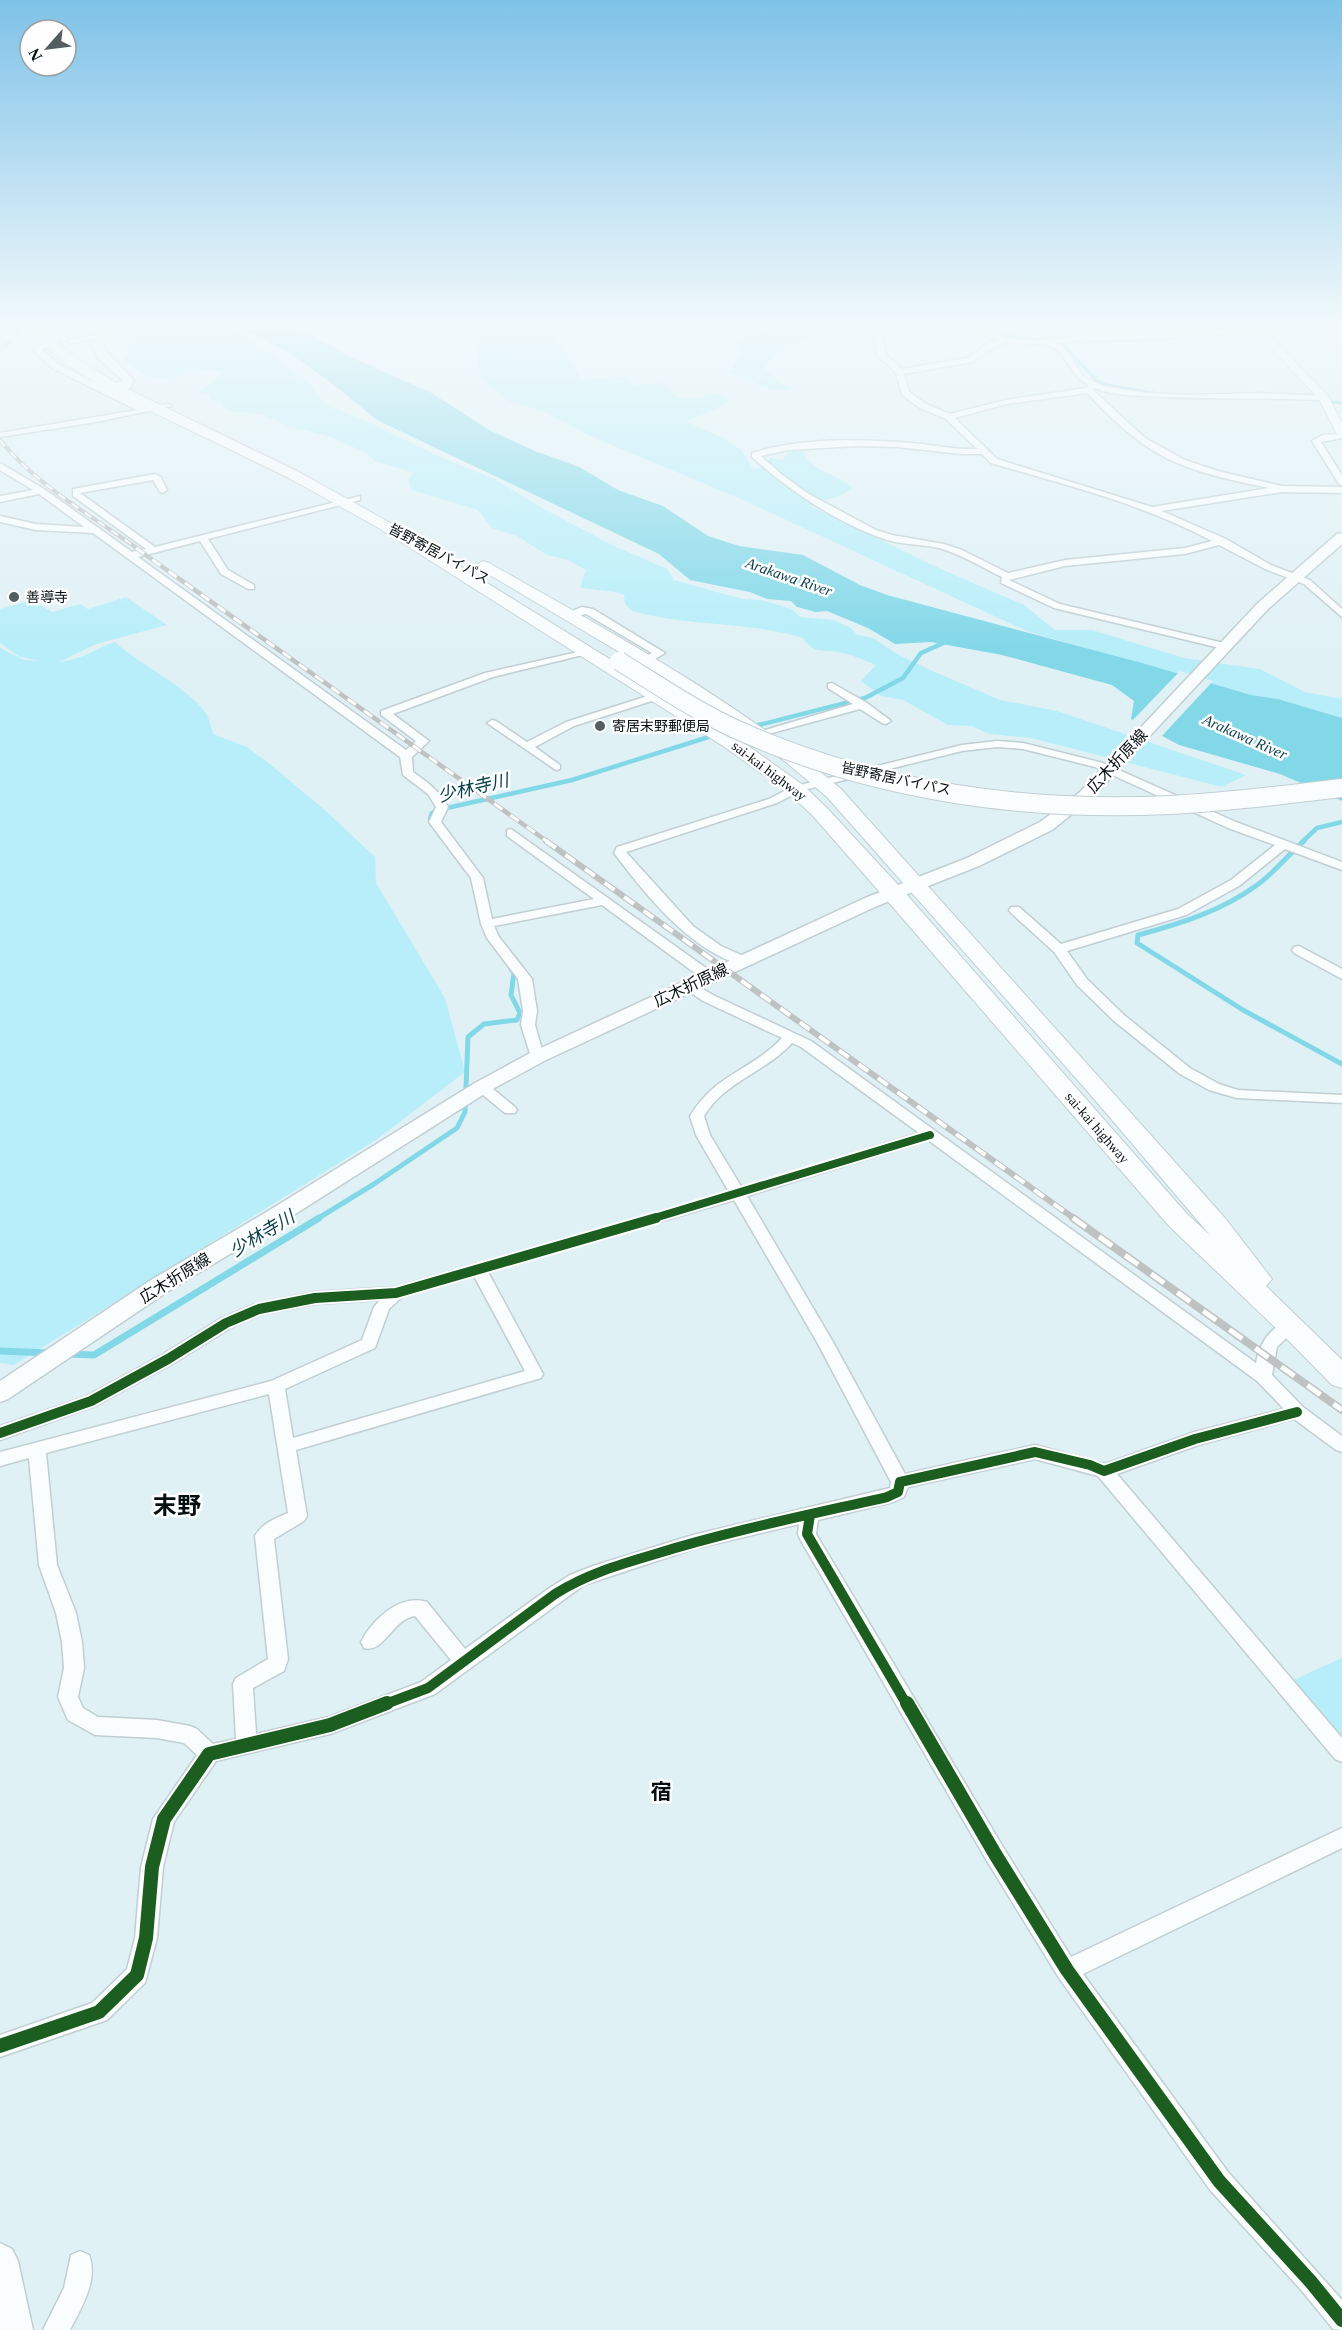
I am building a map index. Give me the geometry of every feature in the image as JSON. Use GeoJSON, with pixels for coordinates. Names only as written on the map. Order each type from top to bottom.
{"type":"FeatureCollection","features":[{"type":"Feature","properties":{"kind":"highway","name":"sai-kai highway"},"geometry":{"type":"LineString","coordinates":[[203,431],[350,500],[388,521],[730,742],[796,789],[820,812],[892,892],[1178,1220],[1291,1326],[1342,1378]]}},
{"type":"Feature","properties":{"kind":"highway","name":"sai-kai highway"},"geometry":{"type":"LineString","coordinates":[[388,521],[438,539],[703,693],[756,729],[822,782],[856,817],[913,884],[1098,1088],[1216,1224],[1291,1326]]}},
{"type":"Feature","properties":{"kind":"highway","name":"皆野寄居バイパス"},"geometry":{"type":"LineString","coordinates":[[388,521],[496,584],[715,719],[777,747],[869,775],[943,791],[1046,804],[1142,806],[1246,800],[1342,788]]}},
{"type":"Feature","properties":{"kind":"highway"},"geometry":{"type":"LineString","coordinates":[[730,742],[745,737],[756,729]]}},
{"type":"Feature","properties":{"kind":"main road","name":"広木折原線"},"geometry":{"type":"LineString","coordinates":[[0,1394],[159,1286],[273,1218],[482,1087],[537,1056],[892,892],[995,852],[1046,826],[1086,795],[1220,650],[1294,576],[1339,543]]}},
{"type":"Feature","properties":{"kind":"main road"},"geometry":{"type":"LineString","coordinates":[[0,2261],[15,2330]]}},
{"type":"Feature","properties":{"kind":"street"},"geometry":{"type":"LineString","coordinates":[[0,435],[25,431]]}},
{"type":"Feature","properties":{"kind":"street"},"geometry":{"type":"LineString","coordinates":[[962,431],[982,451],[1002,465],[1151,510],[1223,541],[1268,567],[1294,576],[1316,588],[1330,605],[1342,614]]}},
{"type":"Feature","properties":{"kind":"street"},"geometry":{"type":"LineString","coordinates":[[1134,431],[1161,451],[1194,466],[1282,489]]}},
{"type":"Feature","properties":{"kind":"street"},"geometry":{"type":"LineString","coordinates":[[1341,431],[1316,441],[1342,482]]}},
{"type":"Feature","properties":{"kind":"street"},"geometry":{"type":"LineString","coordinates":[[982,451],[953,453],[909,445],[814,444],[755,455],[778,476],[806,496],[873,532],[890,538],[941,546],[959,552],[1007,576],[1065,563],[1185,551],[1223,541]]}},
{"type":"Feature","properties":{"kind":"street"},"geometry":{"type":"LineString","coordinates":[[0,466],[41,491],[406,756]]}},
{"type":"Feature","properties":{"kind":"street"},"geometry":{"type":"LineString","coordinates":[[154,550],[76,492],[155,477],[163,490]]}},
{"type":"Feature","properties":{"kind":"street"},"geometry":{"type":"LineString","coordinates":[[1151,510],[1282,489],[1342,490]]}},
{"type":"Feature","properties":{"kind":"street"},"geometry":{"type":"LineString","coordinates":[[0,499],[41,491]]}},
{"type":"Feature","properties":{"kind":"street"},"geometry":{"type":"LineString","coordinates":[[129,555],[350,500]]}},
{"type":"Feature","properties":{"kind":"street"},"geometry":{"type":"LineString","coordinates":[[0,519],[36,527],[93,530]]}},
{"type":"Feature","properties":{"kind":"street"},"geometry":{"type":"LineString","coordinates":[[203,538],[224,572],[251,587]]}},
{"type":"Feature","properties":{"kind":"street"},"geometry":{"type":"LineString","coordinates":[[1007,576],[1004,581],[1058,606],[1121,619],[1156,632],[1220,650]]}},
{"type":"Feature","properties":{"kind":"street"},"geometry":{"type":"LineString","coordinates":[[406,756],[423,741],[385,713],[489,675],[587,651]]}},
{"type":"Feature","properties":{"kind":"street"},"geometry":{"type":"LineString","coordinates":[[832,686],[886,721]]}},
{"type":"Feature","properties":{"kind":"street"},"geometry":{"type":"LineString","coordinates":[[527,747],[570,724],[657,696]]}},
{"type":"Feature","properties":{"kind":"street"},"geometry":{"type":"LineString","coordinates":[[756,729],[863,705]]}},
{"type":"Feature","properties":{"kind":"street"},"geometry":{"type":"LineString","coordinates":[[492,723],[556,767]]}},
{"type":"Feature","properties":{"kind":"street"},"geometry":{"type":"LineString","coordinates":[[743,960],[713,947],[698,936],[654,892],[620,853],[621,849],[773,801],[796,789],[962,748],[990,744],[1023,746],[1114,765],[1232,825],[1342,866]]}},
{"type":"Feature","properties":{"kind":"street"},"geometry":{"type":"LineString","coordinates":[[406,756],[407,773],[426,786],[440,801],[442,807],[435,822],[477,878],[486,924],[493,938],[525,979],[530,1011],[528,1025],[537,1056]]}},
{"type":"Feature","properties":{"kind":"street"},"geometry":{"type":"LineString","coordinates":[[510,834],[708,976]]}},
{"type":"Feature","properties":{"kind":"street"},"geometry":{"type":"LineString","coordinates":[[1059,949],[1182,912],[1235,883],[1284,844]]}},
{"type":"Feature","properties":{"kind":"street"},"geometry":{"type":"LineString","coordinates":[[486,924],[605,901]]}},
{"type":"Feature","properties":{"kind":"street"},"geometry":{"type":"LineString","coordinates":[[1015,910],[1059,949],[1082,982],[1119,1018],[1185,1071],[1214,1087],[1238,1094],[1262,1097],[1342,1099]]}},
{"type":"Feature","properties":{"kind":"street"},"geometry":{"type":"LineString","coordinates":[[1299,950],[1342,975]]}},
{"type":"Feature","properties":{"kind":"street"},"geometry":{"type":"LineString","coordinates":[[689,985],[708,998],[806,1044],[1263,1377],[1297,1412],[1342,1445]]}},
{"type":"Feature","properties":{"kind":"street"},"geometry":{"type":"LineString","coordinates":[[0,2046],[99,2012],[137,1975],[146,1938],[152,1866],[164,1819],[209,1754],[330,1725],[428,1688],[577,1580],[693,1542],[887,1497],[898,1492],[900,1482],[821,1333],[703,1135],[697,1116],[712,1093],[729,1080],[775,1053],[791,1036]]}},
{"type":"Feature","properties":{"kind":"street"},"geometry":{"type":"LineString","coordinates":[[482,1087],[510,1110]]}},
{"type":"Feature","properties":{"kind":"street"},"geometry":{"type":"LineString","coordinates":[[0,1432],[91,1401],[168,1359],[226,1323],[259,1309],[315,1298],[396,1293],[738,1194],[930,1135]]}},
{"type":"Feature","properties":{"kind":"street"},"geometry":{"type":"LineString","coordinates":[[287,1446],[535,1374],[478,1269]]}},
{"type":"Feature","properties":{"kind":"street"},"geometry":{"type":"LineString","coordinates":[[0,1460],[276,1386],[369,1344],[382,1306],[396,1293]]}},
{"type":"Feature","properties":{"kind":"street"},"geometry":{"type":"LineString","coordinates":[[1263,1377],[1268,1343],[1274,1335],[1291,1326]]}},
{"type":"Feature","properties":{"kind":"street"},"geometry":{"type":"LineString","coordinates":[[246,1745],[243,1684],[277,1665],[278,1659],[264,1536],[298,1516],[276,1386]]}},
{"type":"Feature","properties":{"kind":"street"},"geometry":{"type":"LineString","coordinates":[[1104,1472],[1195,1439],[1297,1412]]}},
{"type":"Feature","properties":{"kind":"street"},"geometry":{"type":"LineString","coordinates":[[36,1450],[48,1565],[66,1612],[72,1642],[74,1668],[68,1697],[75,1714],[95,1726],[157,1729],[190,1735],[209,1754]]}},
{"type":"Feature","properties":{"kind":"street"},"geometry":{"type":"LineString","coordinates":[[900,1482],[1035,1452],[1090,1465],[1104,1472],[1342,1753]]}},
{"type":"Feature","properties":{"kind":"street"},"geometry":{"type":"LineString","coordinates":[[810,1515],[807,1534],[995,1854],[1067,1970],[1219,2181],[1311,2282],[1342,2320]]}},
{"type":"Feature","properties":{"kind":"street"},"geometry":{"type":"LineString","coordinates":[[370,1642],[389,1619],[405,1608],[420,1608],[464,1662]]}},
{"type":"Feature","properties":{"kind":"street"},"geometry":{"type":"LineString","coordinates":[[1067,1970],[1342,1838]]}},
{"type":"Feature","properties":{"kind":"street"},"geometry":{"type":"LineString","coordinates":[[57,2330],[76,2291],[80,2264]]}},
{"type":"Feature","properties":{"kind":"shaded area"},"geometry":{"type":"Polygon","coordinates":[[[307,431],[387,431],[436,455],[494,479],[610,544],[667,569],[674,580],[742,599],[762,600],[792,609],[800,617],[833,620],[851,628],[857,635],[873,638],[897,654],[1000,700],[1057,711],[1246,775],[1222,787],[1031,738],[990,734],[971,726],[948,725],[903,700],[881,696],[861,681],[876,665],[857,657],[815,649],[803,638],[782,633],[675,620],[632,611],[625,604],[624,595],[580,587],[586,570],[568,560],[547,555],[517,536],[492,528],[478,510],[412,490],[408,480],[414,473],[375,461],[366,453],[331,437],[307,431]]]}},
{"type":"Feature","properties":{"kind":"shaded area"},"geometry":{"type":"Polygon","coordinates":[[[580,431],[707,431],[742,451],[753,469],[763,467],[770,458],[783,460],[790,450],[803,452],[807,459],[819,469],[853,488],[811,506],[943,570],[1024,605],[1055,630],[1092,630],[1184,658],[1260,669],[1305,692],[1342,699],[1342,718],[1278,699],[1251,695],[1029,632],[741,499],[580,431]]]}},
{"type":"Feature","properties":{"kind":"shaded area"},"geometry":{"type":"Polygon","coordinates":[[[126,597],[167,625],[96,644],[59,662],[81,657],[115,642],[196,702],[206,714],[213,734],[247,747],[271,765],[327,812],[375,857],[376,883],[445,998],[465,1072],[376,1140],[14,1365],[0,1363],[0,648],[24,660],[40,661],[20,657],[0,643],[0,609],[32,600],[52,612],[80,604],[88,609],[126,597]]]}},
{"type":"Feature","properties":{"kind":"shaded area"},"geometry":{"type":"Polygon","coordinates":[[[1342,1658],[1342,1742],[1291,1681],[1342,1658]]]}},
{"type":"Feature","properties":{"kind":"water","name":"Arakawa River"},"geometry":{"type":"Polygon","coordinates":[[[400,431],[491,431],[535,451],[579,467],[618,490],[663,506],[708,536],[739,546],[803,555],[860,585],[887,595],[1342,718],[1342,801],[1280,774],[1179,745],[1131,719],[1134,701],[1112,685],[1002,655],[931,642],[895,644],[868,628],[827,611],[816,612],[797,607],[791,601],[767,599],[750,592],[690,580],[659,554],[400,431]]]}},
{"type":"Feature","properties":{"kind":"pier"},"geometry":{"type":"Polygon","coordinates":[[[1180,671],[1213,681],[1160,738],[1131,722],[1180,671]]]}},
{"type":"Feature","properties":{"kind":"waterway","name":"少林寺川"},"geometry":{"type":"LineString","coordinates":[[751,727],[865,698],[903,678],[921,653],[948,641]]}},
{"type":"Feature","properties":{"kind":"waterway","name":"少林寺川"},"geometry":{"type":"LineString","coordinates":[[434,826],[430,819],[432,813],[438,810],[572,780],[715,735]]}},
{"type":"Feature","properties":{"kind":"waterway"},"geometry":{"type":"LineString","coordinates":[[1302,842],[1317,828],[1342,822]]}},
{"type":"Feature","properties":{"kind":"waterway"},"geometry":{"type":"LineString","coordinates":[[1304,841],[1269,875],[1244,894],[1200,916],[1138,935],[1137,943],[1243,1010],[1342,1064]]}},
{"type":"Feature","properties":{"kind":"waterway","name":"少林寺川"},"geometry":{"type":"LineString","coordinates":[[317,1219],[457,1128],[465,1112],[468,1037],[484,1024],[517,1020],[520,1013],[511,995],[514,973],[511,969]]}},
{"type":"Feature","properties":{"kind":"waterway","name":"少林寺川"},"geometry":{"type":"LineString","coordinates":[[67,1354],[94,1355],[319,1218]]}},
{"type":"Feature","properties":{"kind":"waterway","name":"少林寺川"},"geometry":{"type":"LineString","coordinates":[[0,1351],[50,1353]]}},
{"type":"Feature","properties":{"kind":"railway"},"geometry":{"type":"LineString","coordinates":[[0,440],[47,486],[138,549]]}},
{"type":"Feature","properties":{"kind":"railway"},"geometry":{"type":"LineString","coordinates":[[136,548],[548,842]]}},
{"type":"Feature","properties":{"kind":"railway"},"geometry":{"type":"LineString","coordinates":[[546,841],[1075,1219]]}},
{"type":"Feature","properties":{"kind":"railway"},"geometry":{"type":"LineString","coordinates":[[1073,1218],[1342,1410]]}},
{"type":"Feature","properties":{"kind":"cycle path"},"geometry":{"type":"LineString","coordinates":[[0,1433],[91,1401],[168,1359],[226,1323],[259,1309],[315,1298],[396,1293],[738,1194],[930,1135]]}},
{"type":"Feature","properties":{"kind":"cycle path"},"geometry":{"type":"LineString","coordinates":[[0,2046],[99,2012],[137,1975],[146,1938],[152,1867],[164,1819],[209,1754],[330,1725],[428,1688],[555,1594],[577,1580],[600,1571],[693,1542],[887,1497],[898,1492],[900,1482],[1035,1452],[1090,1465],[1104,1471],[1195,1439],[1297,1412]]}},
{"type":"Feature","properties":{"kind":"cycle path"},"geometry":{"type":"LineString","coordinates":[[810,1515],[807,1534],[995,1854],[1067,1970],[1219,2181],[1311,2282],[1342,2320]]}},
{"type":"Feature","properties":{"kind":"place","name":"善導寺"},"geometry":{"type":"Point","coordinates":[14,597]}},
{"type":"Feature","properties":{"kind":"place","name":"寄居末野郵便局"},"geometry":{"type":"Point","coordinates":[600,726]}},
{"type":"Feature","properties":{"kind":"district","name":"末野"},"geometry":{"type":"Point","coordinates":[177,1506]}},
{"type":"Feature","properties":{"kind":"district","name":"宿"},"geometry":{"type":"Point","coordinates":[661,1792]}}]}
